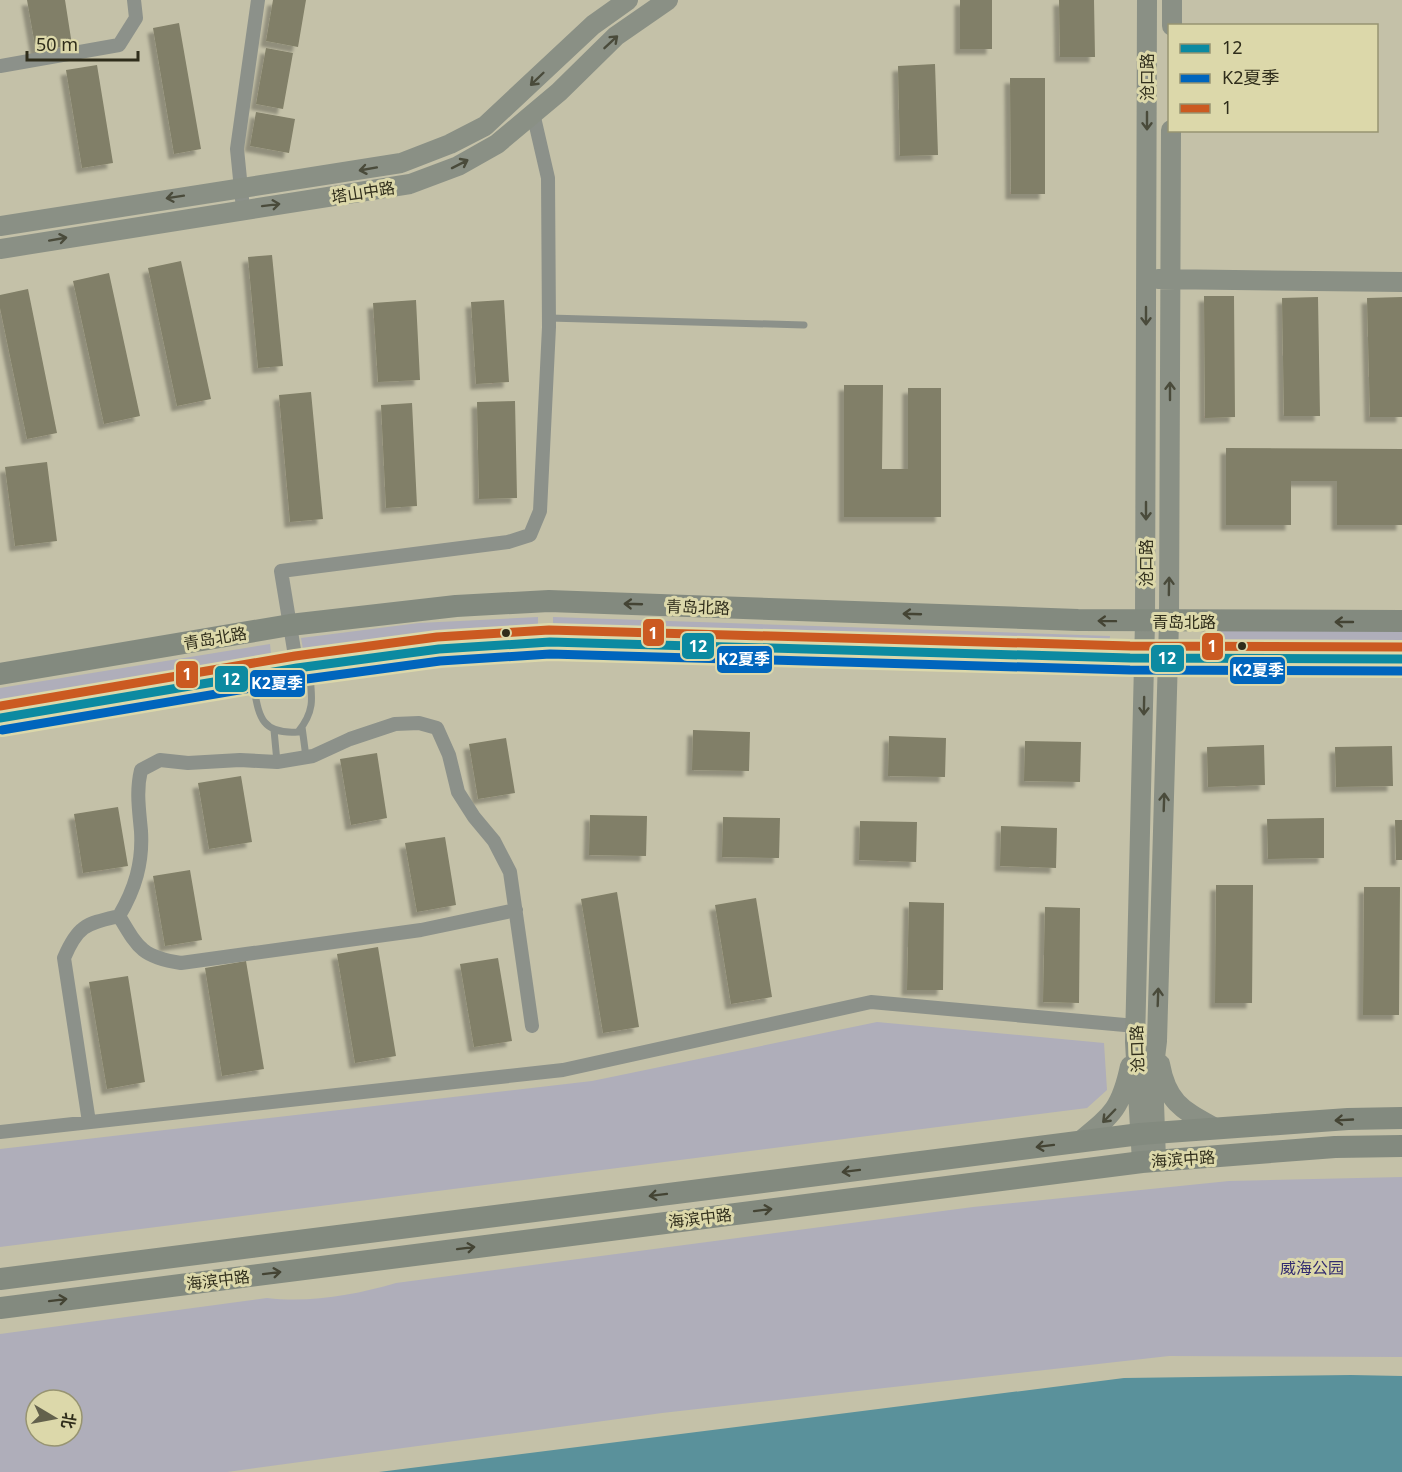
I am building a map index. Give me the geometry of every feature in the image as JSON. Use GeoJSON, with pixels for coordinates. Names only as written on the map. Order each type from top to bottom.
{"type":"FeatureCollection","features":[{"type":"Feature","properties":{"kind":"main road","name":"塔山中路"},"geometry":{"type":"LineString","coordinates":[[0,226],[401,163],[450,144],[485,126],[592,25],[628,0]]}},
{"type":"Feature","properties":{"kind":"main road","name":"塔山中路"},"geometry":{"type":"LineString","coordinates":[[0,249],[243,209],[350,196],[410,184],[458,166],[497,144],[616,36],[668,0]]}},
{"type":"Feature","properties":{"kind":"main road","name":"沧口路"},"geometry":{"type":"LineString","coordinates":[[1147,0],[1146,621],[1135,1034],[1149,1161]]}},
{"type":"Feature","properties":{"kind":"main road"},"geometry":{"type":"LineString","coordinates":[[1172,0],[1172,24]]}},
{"type":"Feature","properties":{"kind":"main road","name":"沧口路"},"geometry":{"type":"LineString","coordinates":[[1147,1133],[1157,1041],[1168,658],[1172,132]]}},
{"type":"Feature","properties":{"kind":"main road"},"geometry":{"type":"LineString","coordinates":[[1147,279],[1402,282]]}},
{"type":"Feature","properties":{"kind":"main road","name":"青岛北路"},"geometry":{"type":"LineString","coordinates":[[0,674],[290,625],[456,606],[549,601],[1168,622],[1402,621]]}},
{"type":"Feature","properties":{"kind":"main road"},"geometry":{"type":"LineString","coordinates":[[0,718],[303,667],[439,649],[550,642],[1145,658],[1402,659]]}},
{"type":"Feature","properties":{"kind":"main road"},"geometry":{"type":"LineString","coordinates":[[1079,1142],[1106,1120],[1122,1099],[1135,1034]]}},
{"type":"Feature","properties":{"kind":"main road"},"geometry":{"type":"LineString","coordinates":[[1157,1041],[1164,1084],[1172,1099],[1186,1112],[1215,1128]]}},
{"type":"Feature","properties":{"kind":"main road","name":"海滨中路"},"geometry":{"type":"LineString","coordinates":[[0,1279],[1147,1133],[1402,1118]]}},
{"type":"Feature","properties":{"kind":"main road","name":"海滨中路"},"geometry":{"type":"LineString","coordinates":[[0,1308],[1149,1161],[1335,1147],[1402,1146]]}},
{"type":"Feature","properties":{"kind":"street"},"geometry":{"type":"LineString","coordinates":[[0,66],[119,45],[136,18],[134,0]]}},
{"type":"Feature","properties":{"kind":"street"},"geometry":{"type":"LineString","coordinates":[[243,209],[237,149],[258,0]]}},
{"type":"Feature","properties":{"kind":"street"},"geometry":{"type":"LineString","coordinates":[[303,667],[290,625],[281,571],[508,542],[530,535],[540,511],[549,318],[548,178],[533,113]]}},
{"type":"Feature","properties":{"kind":"street"},"geometry":{"type":"LineString","coordinates":[[89,1122],[64,958],[74,935],[88,923],[119,916],[133,893],[140,864],[141,832],[136,788],[141,770],[160,760],[188,763],[240,760],[277,762],[306,757],[394,724],[419,723],[437,728],[449,755],[458,792],[474,817],[494,841],[510,872],[532,1026]]}},
{"type":"Feature","properties":{"kind":"street"},"geometry":{"type":"LineString","coordinates":[[119,916],[135,942],[156,960],[181,963],[421,930],[516,910]]}},
{"type":"Feature","properties":{"kind":"street"},"geometry":{"type":"LineString","coordinates":[[0,1132],[563,1070],[871,1002],[1135,1034]]}},
{"type":"Feature","properties":{"kind":"lane"},"geometry":{"type":"LineString","coordinates":[[549,318],[804,325]]}},
{"type":"Feature","properties":{"kind":"lane"},"geometry":{"type":"LineString","coordinates":[[251,676],[261,720],[274,730],[283,733],[297,732],[309,719],[312,699],[303,667]]}},
{"type":"Feature","properties":{"kind":"lane"},"geometry":{"type":"LineString","coordinates":[[302,727],[306,757]]}},
{"type":"Feature","properties":{"kind":"lane"},"geometry":{"type":"LineString","coordinates":[[274,730],[277,762]]}},
{"type":"Feature","properties":{"kind":"green space"},"geometry":{"type":"Polygon","coordinates":[[[538,617],[538,627],[420,633],[303,649],[301,638],[419,623],[538,617]]]}},
{"type":"Feature","properties":{"kind":"green space"},"geometry":{"type":"Polygon","coordinates":[[[553,617],[1110,636],[1109,646],[553,628],[553,617]]]}},
{"type":"Feature","properties":{"kind":"green space"},"geometry":{"type":"Polygon","coordinates":[[[1220,630],[1402,631],[1402,651],[1221,650],[1220,630]]]}},
{"type":"Feature","properties":{"kind":"green space"},"geometry":{"type":"Polygon","coordinates":[[[270,644],[271,654],[0,700],[0,688],[270,644]]]}},
{"type":"Feature","properties":{"kind":"green space"},"geometry":{"type":"Polygon","coordinates":[[[877,1022],[1104,1043],[1107,1090],[1087,1108],[0,1247],[0,1149],[592,1081],[877,1022]]]}},
{"type":"Feature","properties":{"kind":"green space","name":"威海公园"},"geometry":{"type":"Polygon","coordinates":[[[1402,1177],[1402,1357],[1169,1356],[662,1413],[227,1472],[0,1472],[0,1334],[267,1298],[332,1297],[396,1283],[973,1207],[1229,1181],[1402,1177]]]}},
{"type":"Feature","properties":{"kind":"water"},"geometry":{"type":"Polygon","coordinates":[[[1402,1376],[1402,1472],[379,1472],[1124,1378],[1402,1376]]]}},
{"type":"Feature","properties":{"kind":"building"},"geometry":{"type":"Polygon","coordinates":[[[27,0],[65,0],[72,45],[36,51],[27,0]]]}},
{"type":"Feature","properties":{"kind":"building"},"geometry":{"type":"Polygon","coordinates":[[[273,0],[306,0],[298,47],[266,41],[273,0]]]}},
{"type":"Feature","properties":{"kind":"building"},"geometry":{"type":"Polygon","coordinates":[[[960,0],[992,0],[992,49],[960,49],[960,0]]]}},
{"type":"Feature","properties":{"kind":"building"},"geometry":{"type":"Polygon","coordinates":[[[1059,0],[1094,0],[1095,57],[1060,57],[1059,0]]]}},
{"type":"Feature","properties":{"kind":"building"},"geometry":{"type":"Polygon","coordinates":[[[179,23],[201,149],[174,154],[153,28],[179,23]]]}},
{"type":"Feature","properties":{"kind":"building"},"geometry":{"type":"Polygon","coordinates":[[[266,48],[293,53],[283,109],[256,104],[266,48]]]}},
{"type":"Feature","properties":{"kind":"building"},"geometry":{"type":"Polygon","coordinates":[[[935,64],[938,155],[900,156],[898,66],[935,64]]]}},
{"type":"Feature","properties":{"kind":"building"},"geometry":{"type":"Polygon","coordinates":[[[97,65],[113,163],[82,168],[66,70],[97,65]]]}},
{"type":"Feature","properties":{"kind":"building"},"geometry":{"type":"Polygon","coordinates":[[[1010,78],[1045,78],[1045,194],[1011,194],[1010,78]]]}},
{"type":"Feature","properties":{"kind":"building"},"geometry":{"type":"Polygon","coordinates":[[[256,112],[295,119],[289,153],[250,146],[256,112]]]}},
{"type":"Feature","properties":{"kind":"building"},"geometry":{"type":"Polygon","coordinates":[[[272,255],[283,366],[258,368],[248,257],[272,255]]]}},
{"type":"Feature","properties":{"kind":"building"},"geometry":{"type":"Polygon","coordinates":[[[181,261],[211,399],[177,406],[148,268],[181,261]]]}},
{"type":"Feature","properties":{"kind":"building"},"geometry":{"type":"Polygon","coordinates":[[[109,273],[140,416],[104,424],[73,281],[109,273]]]}},
{"type":"Feature","properties":{"kind":"building"},"geometry":{"type":"Polygon","coordinates":[[[28,289],[57,433],[27,439],[0,308],[0,295],[28,289]]]}},
{"type":"Feature","properties":{"kind":"building"},"geometry":{"type":"Polygon","coordinates":[[[1204,296],[1234,296],[1235,417],[1205,418],[1204,296]]]}},
{"type":"Feature","properties":{"kind":"building"},"geometry":{"type":"Polygon","coordinates":[[[1318,297],[1320,416],[1284,416],[1282,298],[1318,297]]]}},
{"type":"Feature","properties":{"kind":"building"},"geometry":{"type":"Polygon","coordinates":[[[1402,297],[1402,417],[1370,417],[1367,298],[1402,297]]]}},
{"type":"Feature","properties":{"kind":"building"},"geometry":{"type":"Polygon","coordinates":[[[416,300],[420,380],[378,382],[373,303],[416,300]]]}},
{"type":"Feature","properties":{"kind":"building"},"geometry":{"type":"Polygon","coordinates":[[[504,300],[509,382],[476,384],[471,302],[504,300]]]}},
{"type":"Feature","properties":{"kind":"building"},"geometry":{"type":"Polygon","coordinates":[[[844,385],[883,385],[882,469],[908,469],[908,388],[941,388],[941,517],[844,517],[844,385]]]}},
{"type":"Feature","properties":{"kind":"building"},"geometry":{"type":"Polygon","coordinates":[[[311,392],[323,519],[290,522],[279,395],[311,392]]]}},
{"type":"Feature","properties":{"kind":"building"},"geometry":{"type":"Polygon","coordinates":[[[515,401],[517,498],[479,499],[477,402],[515,401]]]}},
{"type":"Feature","properties":{"kind":"building"},"geometry":{"type":"Polygon","coordinates":[[[412,403],[417,506],[386,508],[381,405],[412,403]]]}},
{"type":"Feature","properties":{"kind":"building"},"geometry":{"type":"Polygon","coordinates":[[[1226,448],[1402,449],[1402,525],[1337,525],[1337,481],[1291,481],[1291,525],[1226,525],[1226,448]]]}},
{"type":"Feature","properties":{"kind":"building"},"geometry":{"type":"Polygon","coordinates":[[[47,462],[57,541],[15,546],[5,467],[47,462]]]}},
{"type":"Feature","properties":{"kind":"building"},"geometry":{"type":"Polygon","coordinates":[[[693,730],[750,732],[749,771],[692,770],[693,730]]]}},
{"type":"Feature","properties":{"kind":"building"},"geometry":{"type":"Polygon","coordinates":[[[889,736],[946,738],[945,777],[888,776],[889,736]]]}},
{"type":"Feature","properties":{"kind":"building"},"geometry":{"type":"Polygon","coordinates":[[[506,738],[515,793],[478,799],[469,744],[506,738]]]}},
{"type":"Feature","properties":{"kind":"building"},"geometry":{"type":"Polygon","coordinates":[[[1025,741],[1081,742],[1080,782],[1024,781],[1025,741]]]}},
{"type":"Feature","properties":{"kind":"building"},"geometry":{"type":"Polygon","coordinates":[[[1264,745],[1265,785],[1208,787],[1207,747],[1264,745]]]}},
{"type":"Feature","properties":{"kind":"building"},"geometry":{"type":"Polygon","coordinates":[[[1392,746],[1393,786],[1336,787],[1335,747],[1392,746]]]}},
{"type":"Feature","properties":{"kind":"building"},"geometry":{"type":"Polygon","coordinates":[[[377,753],[387,818],[351,825],[340,759],[377,753]]]}},
{"type":"Feature","properties":{"kind":"building"},"geometry":{"type":"Polygon","coordinates":[[[241,776],[252,842],[209,849],[198,783],[241,776]]]}},
{"type":"Feature","properties":{"kind":"building"},"geometry":{"type":"Polygon","coordinates":[[[118,807],[128,866],[83,873],[74,814],[118,807]]]}},
{"type":"Feature","properties":{"kind":"building"},"geometry":{"type":"Polygon","coordinates":[[[590,815],[647,816],[646,856],[589,855],[590,815]]]}},
{"type":"Feature","properties":{"kind":"building"},"geometry":{"type":"Polygon","coordinates":[[[723,817],[780,818],[779,858],[722,857],[723,817]]]}},
{"type":"Feature","properties":{"kind":"building"},"geometry":{"type":"Polygon","coordinates":[[[1324,818],[1324,858],[1268,859],[1267,819],[1324,818]]]}},
{"type":"Feature","properties":{"kind":"building"},"geometry":{"type":"Polygon","coordinates":[[[1395,820],[1402,820],[1402,860],[1396,860],[1395,820]]]}},
{"type":"Feature","properties":{"kind":"building"},"geometry":{"type":"Polygon","coordinates":[[[860,821],[917,822],[916,862],[859,860],[860,821]]]}},
{"type":"Feature","properties":{"kind":"building"},"geometry":{"type":"Polygon","coordinates":[[[1001,826],[1057,828],[1056,868],[1000,866],[1001,826]]]}},
{"type":"Feature","properties":{"kind":"building"},"geometry":{"type":"Polygon","coordinates":[[[445,837],[456,905],[417,912],[405,843],[445,837]]]}},
{"type":"Feature","properties":{"kind":"building"},"geometry":{"type":"Polygon","coordinates":[[[190,870],[202,940],[165,946],[153,876],[190,870]]]}},
{"type":"Feature","properties":{"kind":"building"},"geometry":{"type":"Polygon","coordinates":[[[1216,885],[1253,885],[1252,1003],[1215,1003],[1216,885]]]}},
{"type":"Feature","properties":{"kind":"building"},"geometry":{"type":"Polygon","coordinates":[[[1364,887],[1400,887],[1399,1015],[1363,1015],[1364,887]]]}},
{"type":"Feature","properties":{"kind":"building"},"geometry":{"type":"Polygon","coordinates":[[[617,892],[639,1027],[603,1033],[581,899],[617,892]]]}},
{"type":"Feature","properties":{"kind":"building"},"geometry":{"type":"Polygon","coordinates":[[[756,898],[772,997],[731,1004],[715,905],[756,898]]]}},
{"type":"Feature","properties":{"kind":"building"},"geometry":{"type":"Polygon","coordinates":[[[909,902],[944,903],[943,990],[907,990],[909,902]]]}},
{"type":"Feature","properties":{"kind":"building"},"geometry":{"type":"Polygon","coordinates":[[[1045,907],[1080,908],[1079,1003],[1043,1002],[1045,907]]]}},
{"type":"Feature","properties":{"kind":"building"},"geometry":{"type":"Polygon","coordinates":[[[378,947],[396,1056],[355,1063],[337,954],[378,947]]]}},
{"type":"Feature","properties":{"kind":"building"},"geometry":{"type":"Polygon","coordinates":[[[498,958],[512,1041],[474,1047],[460,964],[498,958]]]}},
{"type":"Feature","properties":{"kind":"building"},"geometry":{"type":"Polygon","coordinates":[[[246,961],[264,1069],[222,1076],[205,968],[246,961]]]}},
{"type":"Feature","properties":{"kind":"building"},"geometry":{"type":"Polygon","coordinates":[[[128,976],[145,1082],[107,1089],[89,982],[128,976]]]}},
{"type":"Feature","properties":{"kind":"transit line","name":"1"},"geometry":{"type":"LineString","coordinates":[[0,706],[295,656],[437,637],[549,630],[1130,646],[1402,647]]}},
{"type":"Feature","properties":{"kind":"transit line","name":"12"},"geometry":{"type":"LineString","coordinates":[[0,718],[297,668],[439,649],[550,642],[1130,658],[1402,659]]}},
{"type":"Feature","properties":{"kind":"transit line","name":"K2夏季"},"geometry":{"type":"LineString","coordinates":[[2,730],[299,680],[440,661],[550,654],[1130,670],[1402,671]]}}]}
